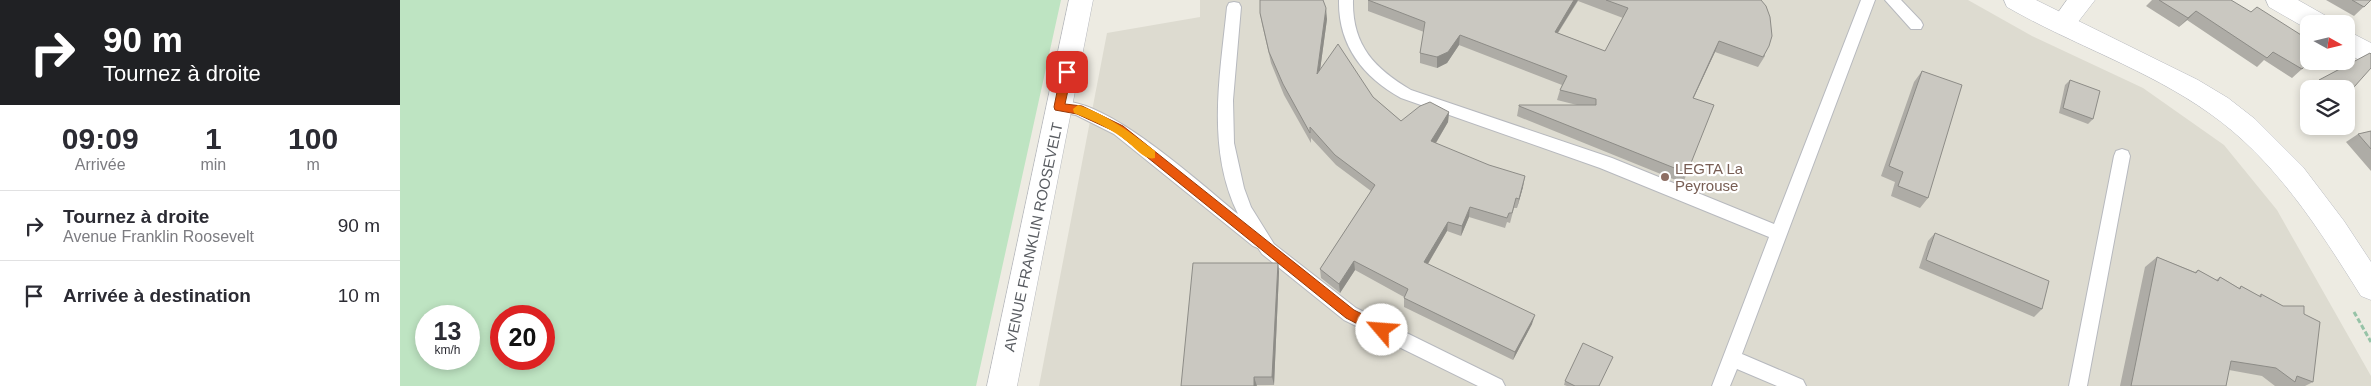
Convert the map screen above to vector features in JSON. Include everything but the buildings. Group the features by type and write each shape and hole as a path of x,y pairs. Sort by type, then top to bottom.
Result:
{"street":[{"name":"AVENUE FRANKLIN ROOSEVELT","path":"1002,386 1082,0"},
{"path":"2016,0 2191,88 2245,126 2278,156 2298,178 2371,287"},
{"path":"2062,24 2083,0"},
{"path":"2278,0 2304,15"},
{"path":"2355,46 2371,56"}],"lane":[{"path":"1346,0 1346,29 1368,69 1389,86 1406,94 1606,163 1780,234"},
{"path":"1721,386 1868,0"},
{"path":"1892,0 1916,25"},
{"path":"1234,7 1225,100 1226,143 1236,188 1244,210 1268,249"},
{"path":"1059,107 1078,110 1120,129 1350,314 1496,386"},
{"path":"2078,386 2122,156"},
{"path":"1732,358 1797,386"}],"path":[{"path":"2352,310 2371,342"}],"shaded area":[{"name":"LEGTA La Peyrouse","path":"1200,0 1968,0 2032,36 2143,88 2224,145 2277,210 2371,376 2371,386 1039,386 1107,33 1200,17"}],"green space":[{"path":"400,0 1061,0 976,386 400,386"}],"slow traffic":[{"path":"1078,109 1120,129 1151,155"}],"place":[{"name":"LEGTA La Peyrouse","path":"1665,177"}],"route":[{"path":"1067,72 1059,107 1078,110 1104,120 1120,129 1350,314 1382,330"}]}
